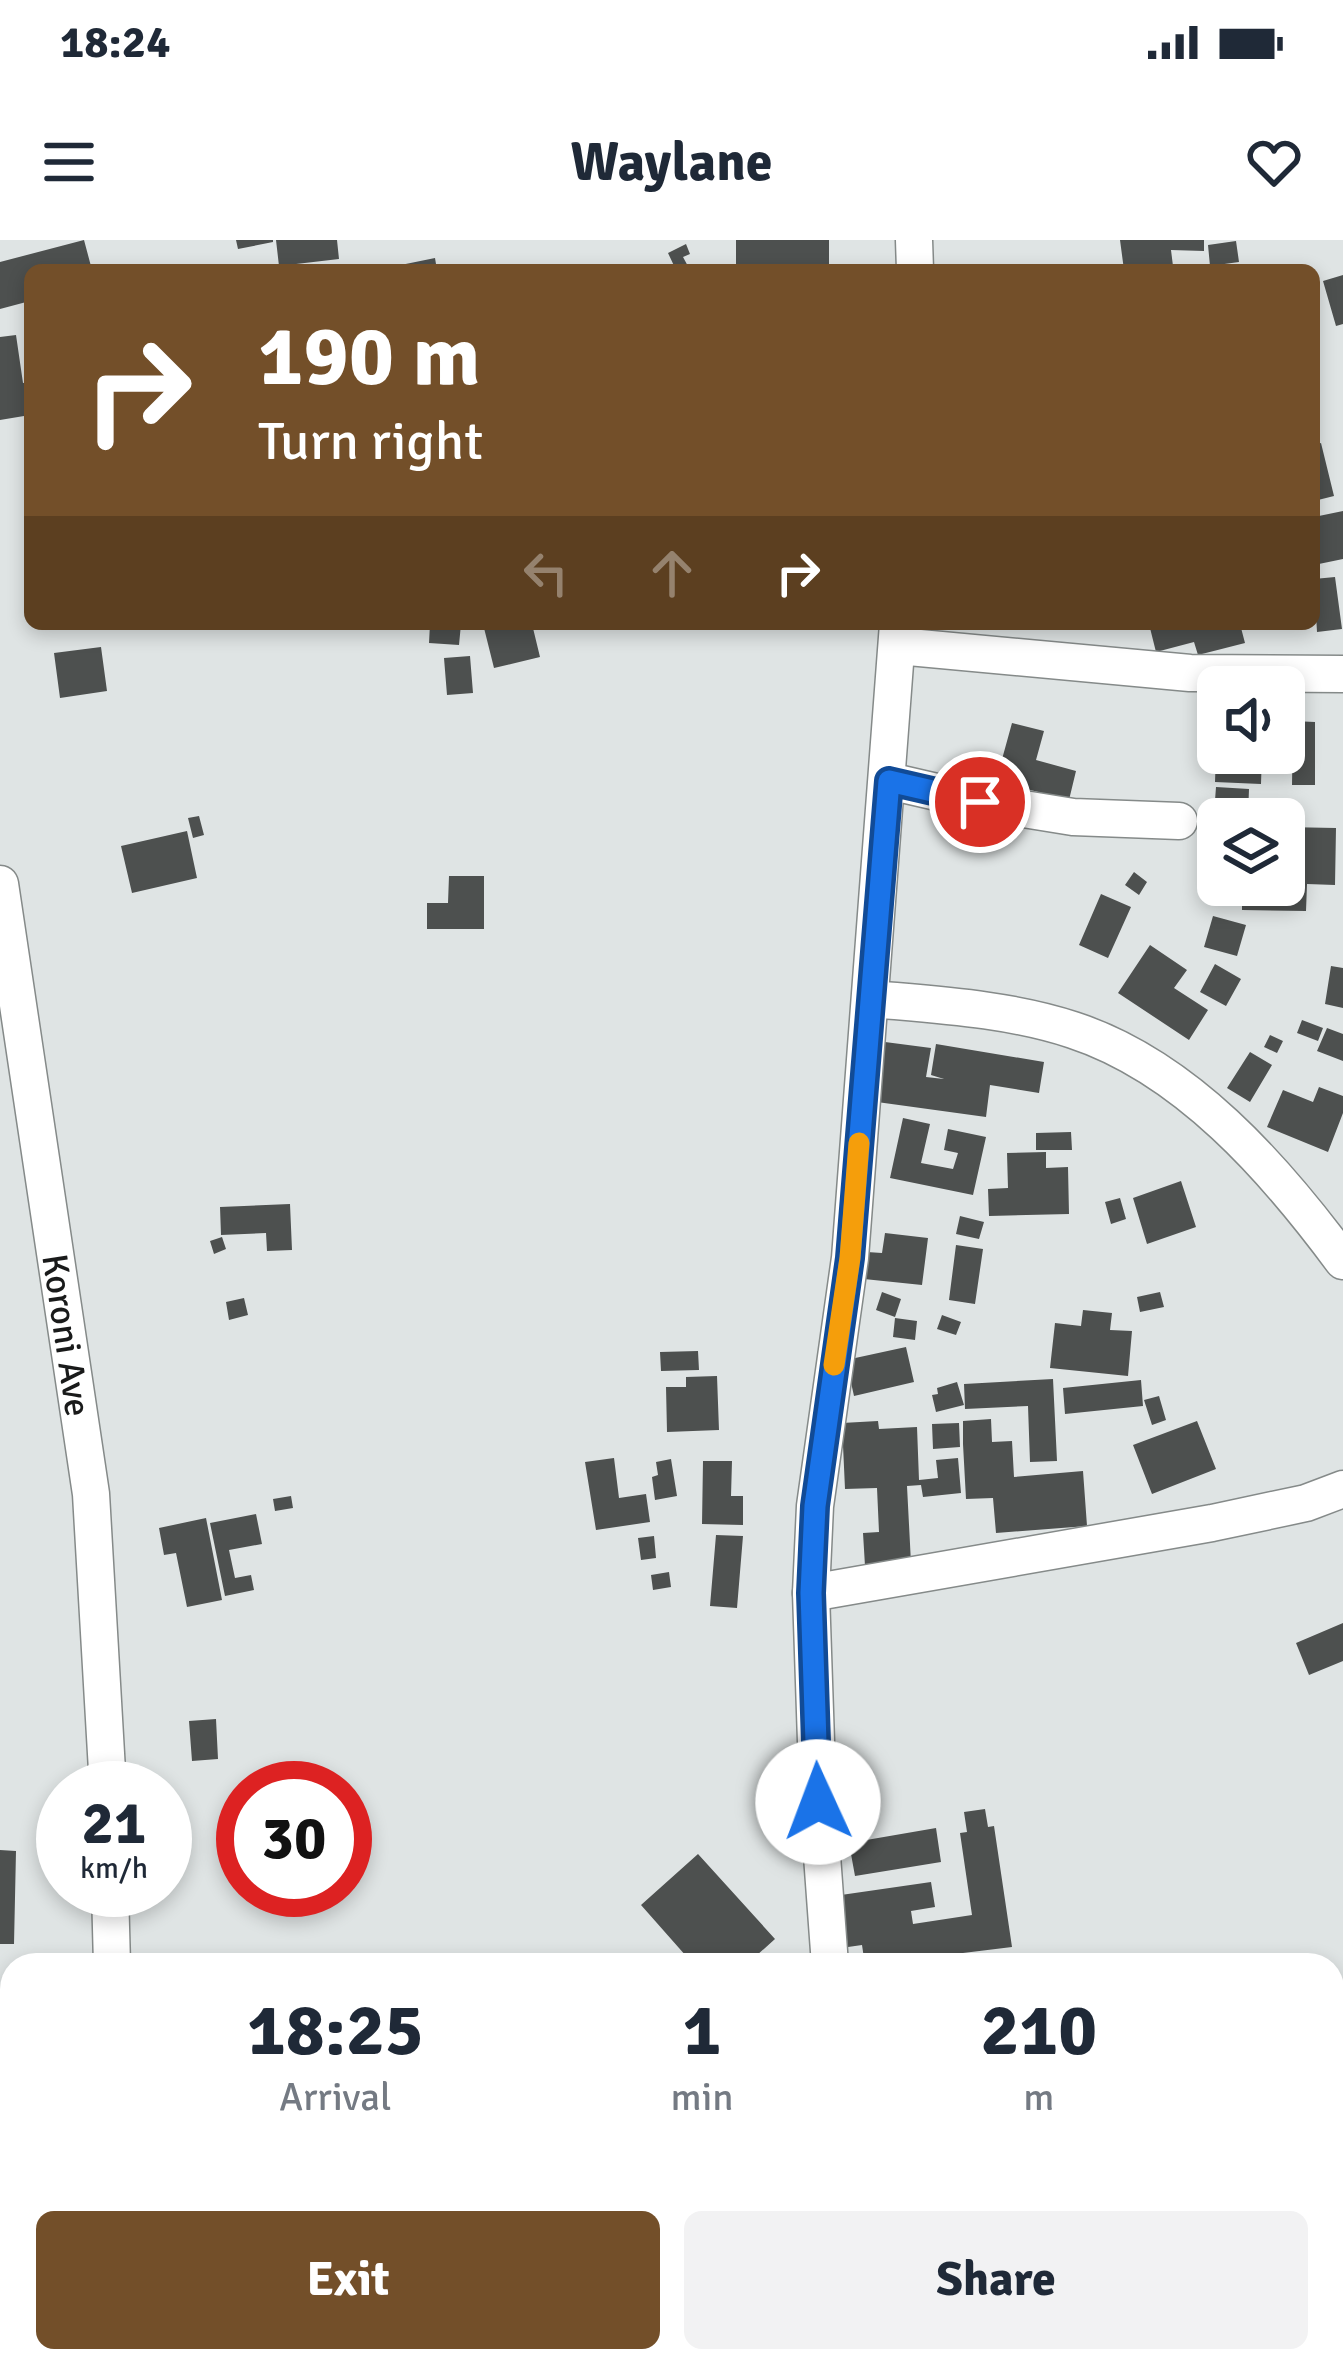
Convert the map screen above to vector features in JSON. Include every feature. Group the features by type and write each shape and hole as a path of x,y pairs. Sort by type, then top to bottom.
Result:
{"street":[{"path":"829,1953 811,1593 815,1506 850,1258 898,635 1190,674 1343,674"},
{"path":"889,781 1072,817 1179,820"},
{"name":"Koroni Ave","path":"0,884 91,1494 106,1761"},
{"path":"872,999 1016,1016 1072,1029 1117,1047 1240,1137 1273,1171 1343,1262"},
{"path":"811,1593 1211,1523 1306,1503 1343,1489"},
{"path":"111,1917 112,1953"}],"building":[{"path":"84,240 90,264 24,264 24,303 0,309 0,262"},
{"path":"236,240 273,240 273,242 238,249"},
{"path":"276,240 337,240 339,259 279,264"},
{"path":"736,240 829,240 829,264 736,264"},
{"path":"1120,240 1204,240 1204,251 1171,250 1173,264 1123,264"},
{"path":"1236,241 1239,262 1210,264 1208,245"},
{"path":"686,244 690,254 683,257 687,264 673,264 668,253"},
{"path":"435,258 436,264 406,264"},
{"path":"1343,275 1343,324 1336,326 1323,281"},
{"path":"16,335 24,416 0,420 0,337"},
{"path":"1320,443 1334,496 1320,500"},
{"path":"1343,511 1343,559 1320,564 1320,516"},
{"path":"1335,577 1342,629 1317,632 1320,578"},
{"path":"430,630 460,630 459,645 429,643"},
{"path":"484,630 533,630 540,657 494,668"},
{"path":"1150,630 1242,630 1245,643 1198,655 1194,642 1156,652"},
{"path":"101,647 107,691 60,698 54,653"},
{"path":"470,656 473,693 447,695 444,658"},
{"path":"1305,722 1315,722 1315,785 1292,785 1292,774 1305,774"},
{"path":"1012,723 1044,731 1036,760 1076,771 1069,800 996,781"},
{"path":"1215,774 1261,774 1261,784 1215,782"},
{"path":"1216,787 1249,789 1249,798 1215,798"},
{"path":"199,816 204,835 193,838 188,818"},
{"path":"1305,827 1336,828 1335,885 1307,884 1306,911 1242,910 1242,906 1305,906"},
{"path":"187,831 197,878 132,893 121,846"},
{"path":"1134,872 1147,882 1139,895 1125,885"},
{"path":"449,876 484,876 484,929 427,929 427,903 448,903"},
{"path":"1101,894 1131,907 1108,958 1079,945"},
{"path":"1213,916 1246,925 1237,956 1204,947"},
{"path":"1150,945 1187,970 1174,988 1208,1010 1189,1040 1118,993"},
{"path":"1215,964 1241,979 1226,1006 1200,992"},
{"path":"1331,966 1343,968 1343,1008 1325,1004"},
{"path":"1302,1020 1323,1028 1318,1041 1297,1033"},
{"path":"1327,1028 1343,1034 1343,1061 1317,1051"},
{"path":"1270,1035 1283,1041 1277,1053 1264,1047"},
{"path":"885,1042 931,1048 926,1077 944,1079 931,1075 936,1044 1044,1062 1039,1093 990,1085 986,1117 877,1102"},
{"path":"1250,1052 1272,1065 1250,1102 1227,1088"},
{"path":"1319,1087 1343,1096 1343,1113 1328,1152 1267,1127 1283,1090 1313,1102"},
{"path":"903,1118 930,1124 921,1163 953,1169 958,1153 944,1150 948,1129 986,1137 973,1195 890,1178"},
{"path":"1071,1132 1072,1150 1036,1150 1036,1133"},
{"path":"1046,1152 1046,1168 1068,1167 1069,1214 989,1216 988,1189 1008,1188 1007,1153"},
{"path":"1181,1181 1196,1227 1147,1244 1133,1198"},
{"path":"1120,1198 1126,1219 1111,1224 1105,1202"},
{"path":"290,1204 292,1250 267,1251 266,1233 221,1235 220,1207"},
{"path":"960,1216 984,1222 979,1239 956,1234"},
{"path":"885,1233 928,1238 922,1285 864,1279 867,1252 882,1253"},
{"path":"222,1237 226,1249 214,1254 210,1241"},
{"path":"956,1245 983,1249 975,1304 949,1300"},
{"path":"882,1292 901,1299 895,1317 876,1310"},
{"path":"1160,1292 1164,1307 1140,1312 1137,1297"},
{"path":"244,1298 248,1315 229,1320 226,1302"},
{"path":"1083,1310 1112,1313 1110,1330 1132,1331 1128,1376 1050,1368 1055,1323 1081,1326"},
{"path":"942,1315 961,1322 956,1335 937,1329"},
{"path":"895,1318 917,1321 915,1340 893,1337"},
{"path":"906,1347 914,1382 854,1396 846,1360"},
{"path":"698,1351 699,1370 661,1371 660,1352"},
{"path":"717,1376 719,1430 667,1432 666,1387 686,1387 686,1377"},
{"path":"1053,1379 1057,1461 1030,1462 1028,1406 965,1409 964,1384"},
{"path":"1141,1380 1143,1406 1065,1414 1063,1388"},
{"path":"957,1382 964,1405 936,1412 932,1395 938,1394 937,1388"},
{"path":"1159,1396 1166,1420 1152,1425 1144,1400"},
{"path":"991,1419 992,1442 1012,1441 1014,1477 1083,1471 1087,1526 996,1533 993,1498 966,1499 963,1444 963,1421"},
{"path":"878,1421 879,1429 917,1427 919,1480 938,1478 936,1460 958,1458 961,1493 923,1497 921,1485 907,1486 911,1563 865,1566 863,1533 879,1532 877,1488 845,1489 842,1423"},
{"path":"1197,1421 1216,1469 1152,1494 1133,1445"},
{"path":"959,1423 960,1447 933,1449 932,1424"},
{"path":"614,1458 619,1498 646,1494 650,1522 596,1530 585,1462"},
{"path":"671,1459 677,1496 655,1500 652,1477 658,1475 656,1462"},
{"path":"703,1461 732,1461 731,1496 743,1496 743,1525 702,1524"},
{"path":"291,1496 293,1508 275,1511 273,1499"},
{"path":"256,1514 262,1544 229,1550 235,1578 251,1575 254,1590 225,1596 210,1523"},
{"path":"206,1518 222,1600 187,1607 176,1553 164,1555 159,1528"},
{"path":"716,1535 743,1536 737,1608 710,1606"},
{"path":"654,1536 656,1558 641,1560 638,1538"},
{"path":"669,1572 671,1587 653,1590 651,1575"},
{"path":"1343,1623 1343,1661 1309,1675 1296,1643"},
{"path":"216,1719 218,1759 192,1761 189,1721"},
{"path":"985,1809 988,1827 994,1826 1012,1947 963,1953 863,1953 862,1945 848,1947 841,1895 931,1882 935,1907 911,1911 913,1924 972,1915 960,1833 967,1832 964,1812"},
{"path":"936,1828 941,1862 855,1876 849,1843"},
{"path":"0,1850 16,1851 14,1944 0,1944"},
{"path":"698,1854 775,1939 759,1953 683,1953 641,1905"}],"slow traffic":[{"path":"834,1365 850,1258 859,1143"}],"route":[{"path":"818,1802 811,1593 815,1506 850,1258 889,781 980,802"}]}
